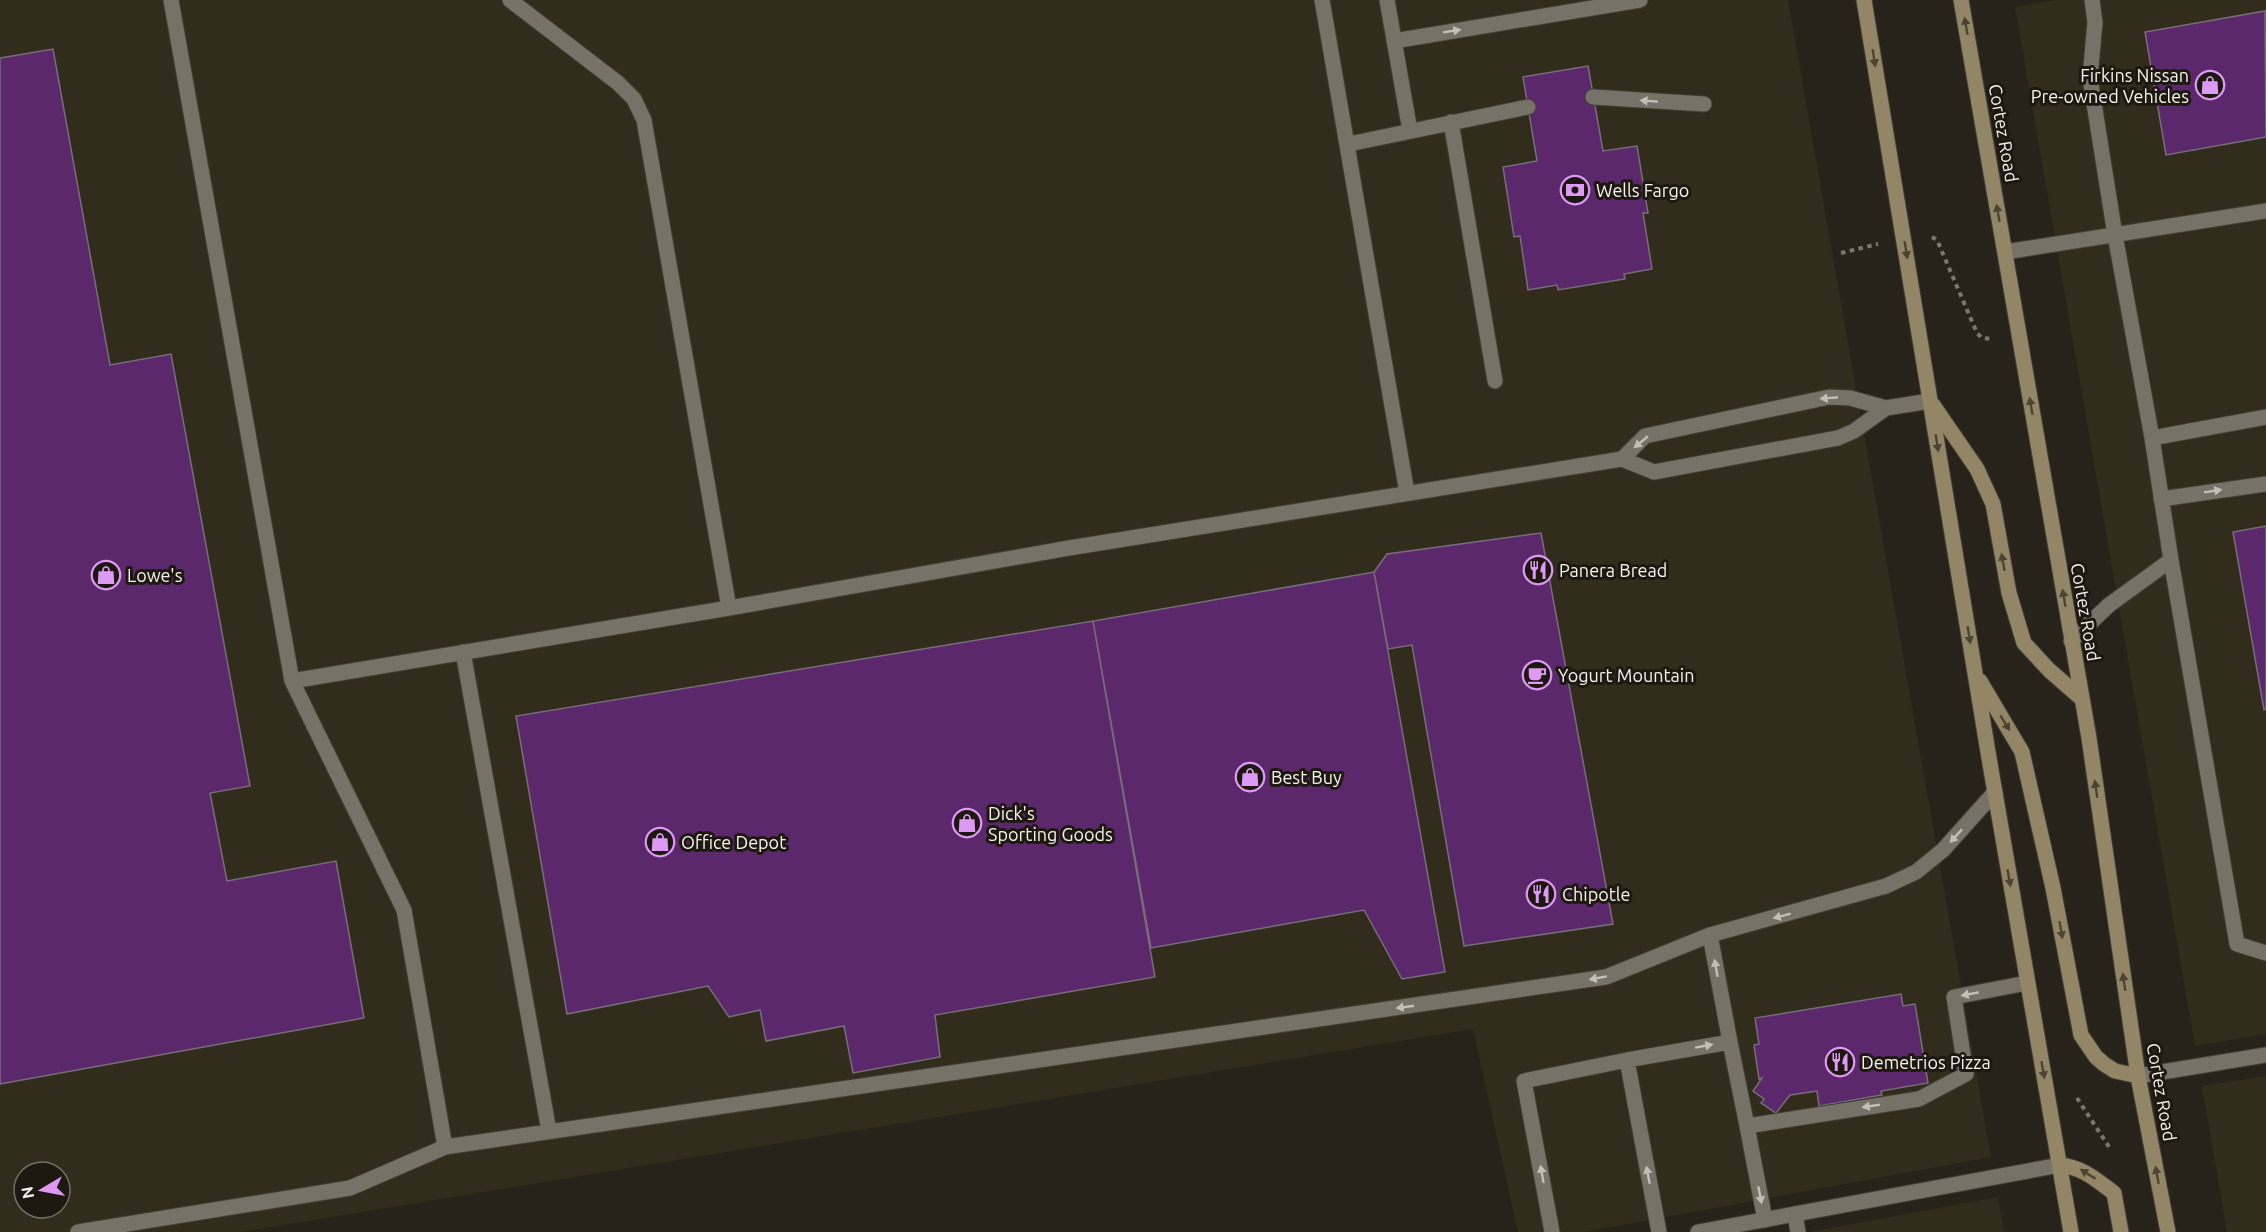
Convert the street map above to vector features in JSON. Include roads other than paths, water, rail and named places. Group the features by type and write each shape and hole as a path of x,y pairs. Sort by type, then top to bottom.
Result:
{"main road":[{"path":"1864,0 2027,983 2071,1232"},
{"name":"Cortez Road","path":"1961,0 2082,698 2138,1076 2168,1232"},
{"path":"1930,401 1977,469 1993,504 2009,594 2024,643 2049,670 2082,698"},
{"path":"1975,673 2022,752 2053,888 2081,1035 2096,1057 2104,1064 2115,1071 2138,1076"},
{"path":"2060,1165 2076,1167 2089,1174 2114,1194 2121,1232"}],"street":[{"path":"171,0 292,681 404,910 446,1147"},
{"path":"510,0 618,82 634,99 644,120 729,608"},
{"path":"1322,0 1349,144 1407,493"},
{"path":"1387,0 1410,131"},
{"path":"1394,41 1640,0"},
{"path":"2092,0 2095,22 2090,78 2237,945 2266,953"},
{"path":"1593,97 1704,104"},
{"path":"1349,144 1528,108"},
{"path":"1451,122 1495,381"},
{"path":"2005,252 2266,211"},
{"path":"1622,459 1646,436 1829,397 1850,398 1886,408 1930,401"},
{"path":"292,681 1069,548 1622,459 1654,472 1717,462 1838,438 1854,431 1886,408"},
{"path":"2152,438 2266,417"},
{"path":"2161,499 2266,484"},
{"path":"2072,641 2109,605 2171,560"},
{"path":"463,652 549,1131"},
{"path":"82,1232 350,1188 446,1147 1606,977 1710,935 1886,886 1916,872 1943,850 1995,792"},
{"path":"1710,935 1765,1220"},
{"path":"1748,1126 1919,1099 1966,1074 1954,997 2027,983"},
{"path":"1552,1232 1524,1081 1730,1042"},
{"path":"2138,1076 2266,1055"},
{"path":"1626,1060 1659,1232"},
{"path":"1698,1232 2060,1165"},
{"path":"1795,1214 1798,1232"}],"place":[{"name":"Firkins Nissan Pre-owned Vehicles","path":"2210,85"},
{"name":"Wells Fargo","path":"1575,190"},
{"name":"Panera Bread","path":"1538,570"},
{"name":"Lowe's","path":"106,575"},
{"name":"Yogurt Mountain","path":"1537,675"},
{"name":"Best Buy","path":"1250,777"},
{"name":"Dick's Sporting Goods","path":"967,823"},
{"name":"Office Depot","path":"660,842"},
{"name":"Chipotle","path":"1541,894"},
{"name":"Demetrios Pizza","path":"1840,1062"}]}
